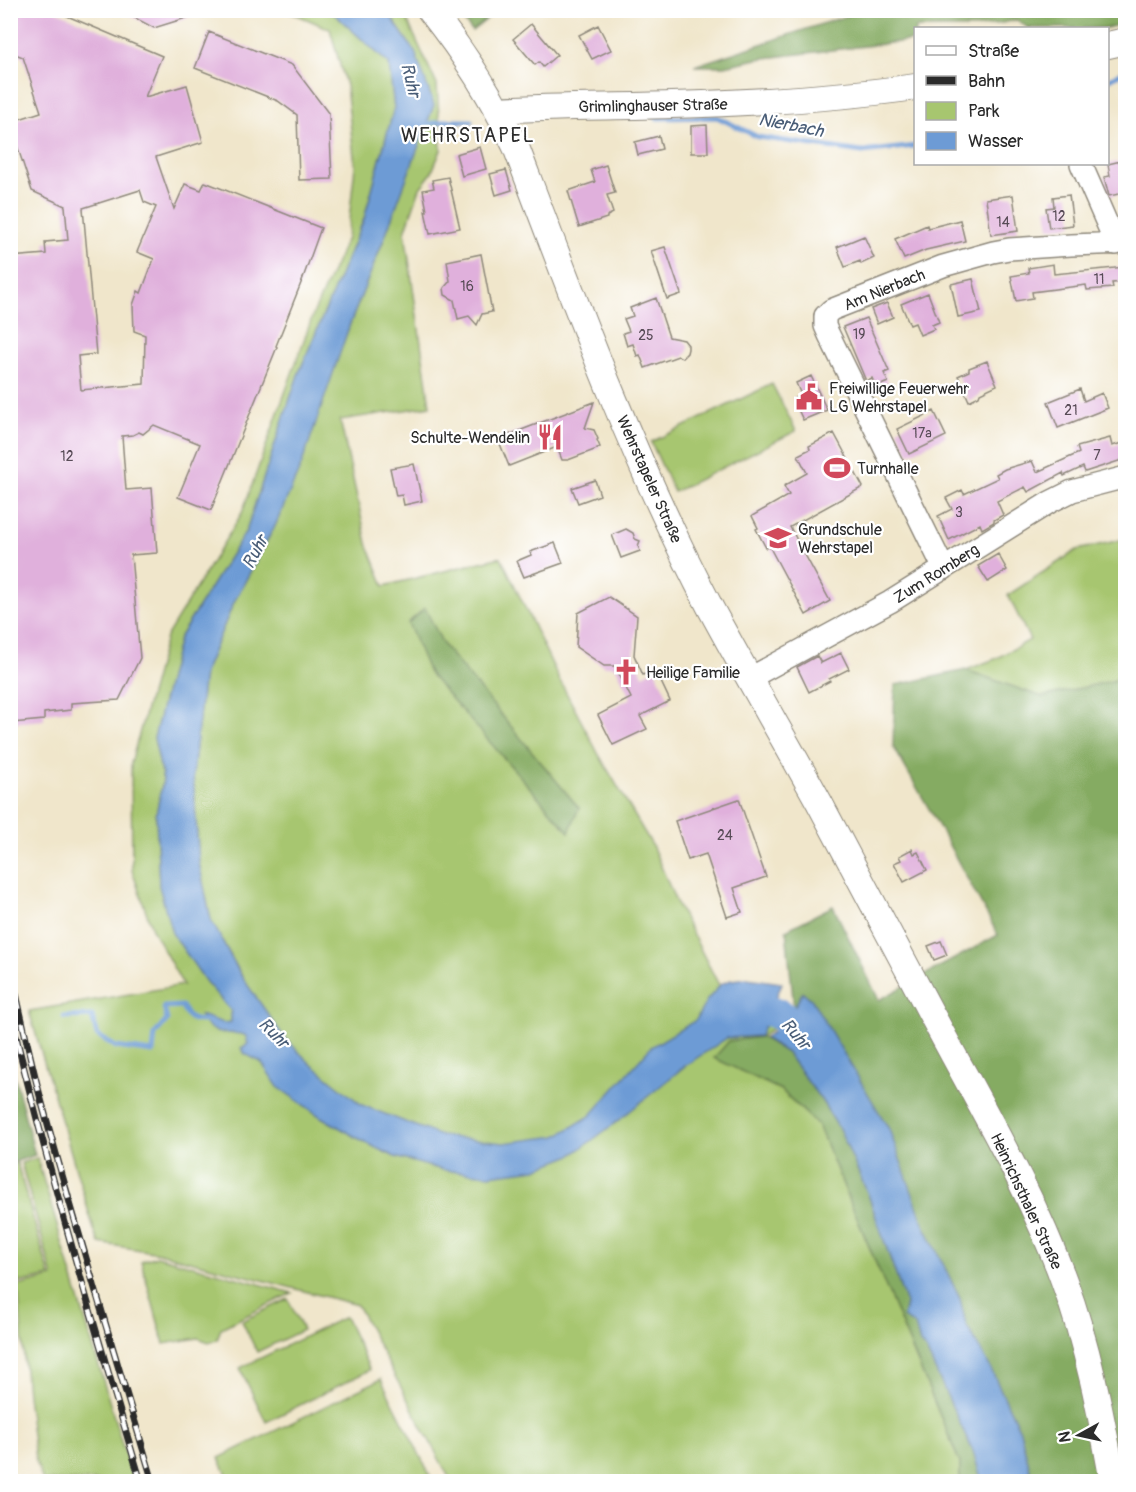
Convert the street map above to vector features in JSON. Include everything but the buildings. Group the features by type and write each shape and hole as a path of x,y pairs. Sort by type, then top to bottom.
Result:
{"main road":[{"name":"Wehrstapeler Straße","path":"430,10 454,41 498,110 516,147 643,467 688,564 891,939"},
{"path":"1109,45 1125,41"},
{"name":"Grimlinghauser Straße","path":"498,110 716,104 914,87"},
{"name":"Heinrichsthaler Straße","path":"891,939 1032,1204 1051,1248 1065,1283 1097,1395 1113,1482"}],"street":[{"name":"Am Nierbach","path":"944,569 829,335 825,326 825,316 831,310 855,300 943,266 977,256 1009,249 1121,244 1082,165"},
{"name":"Zum Romberg","path":"750,678 890,602 1050,502 1072,491 1125,477"}],"green space":[{"path":"1125,10 1126,23 1109,27 1027,27 1017,20 981,27 914,27 914,40 757,59 725,66 694,66 861,11"},
{"path":"288,11 331,11 389,64 394,108 364,219 298,375 246,531 179,638 154,738 163,780 156,814 159,885 242,976 211,920 199,863 193,774 204,673 234,602 276,524 384,239 415,52 387,11 403,11 437,85 441,150 431,174 420,188 405,232 430,406 340,420 367,543 384,586 501,557 559,679 599,755 652,845 677,904 735,1016 780,1023 761,1037 729,1041 715,1058 781,1090 818,1125 960,1463 960,1481 451,1481 357,1305 159,1253 99,1243 29,1011 183,985 152,929 132,870 131,763 166,637 242,513 314,312 347,238 355,166 346,86 330,29"},
{"path":"456,11 489,11 492,15 472,31"},
{"path":"772,384 796,431 674,492 651,442"},
{"path":"1125,539 1125,678 1042,697 966,670 995,659 1030,640 1008,595 1077,550"},
{"path":"425,608 444,646 579,808 569,832 429,673 408,623"},
{"path":"966,670 1042,697 1125,678 1125,1481 1033,1481 1020,1431 989,1365 966,1325 960,1299 803,992 794,1008 786,930 833,906 879,1000 998,935 893,746 895,685"},
{"path":"761,1037 787,1053 840,1130 868,1194 906,1304 903,1318 915,1324 920,1343 926,1350 973,1451 982,1481 960,1481 960,1463 818,1125 781,1090 714,1058 729,1041"},
{"path":"10,1058 35,1155 11,1163 10,1163"},
{"path":"37,1158 133,1481 43,1481 35,1459 18,1286 53,1277 21,1163"},
{"path":"17,1163 50,1276 18,1283 11,1239 11,1165"},
{"path":"157,1256 292,1293 221,1328 217,1340 209,1342 198,1338 164,1344 141,1261"},
{"path":"288,1299 303,1330 257,1352 242,1321"},
{"path":"345,1317 370,1370 266,1422 240,1368"},
{"path":"381,1379 433,1481 230,1481 219,1458"}],"water":[{"path":"331,11 387,11 415,52 434,105 350,324 301,466 276,524 234,602 204,673 193,774 199,863 211,920 242,977 284,1037 311,1064 362,1105 441,1136 503,1143 557,1136 590,1116 651,1047 696,1020 707,1000 721,984 747,978 782,983 760,1036 727,1038 685,1066 572,1155 536,1169 489,1175 443,1170 395,1157 321,1117 278,1087 261,1062 245,1054 241,1048 248,1044 246,1036 214,1030 202,1019 200,1015 224,1023 231,1022 231,1011 206,982 172,933 159,886 156,814 163,780 154,738 179,638 246,531 298,375 364,219 394,108 389,64"},
{"path":"803,992 812,1000 889,1129 924,1225 960,1299 966,1325 989,1365 1020,1431 1033,1481 982,1481 973,1451 926,1350 920,1343 915,1325 903,1318 906,1304 868,1194 840,1130 787,1053 764,1038 783,1025"}],"waterway":[{"name":"Nierbach","path":"1109,79 1126,70"},
{"name":"Nierbach","path":"656,118 717,117 758,137 862,152 914,146"},
{"name":"Nierbach","path":"422,125 445,121 471,121"},
{"path":"64,1017 92,1016 97,1035 116,1047 153,1052 155,1034 167,1020 164,1007 182,1006 186,1015 192,1019 208,1021"},
{"name":"Ruhr","path":"730,1019 745,1012 769,1010 788,1021 814,1052"}],"railway":[{"path":"10,968 52,1141 153,1482"},
{"path":"10,1012 72,1248 141,1482"}],"place":[{"name":"Freiwillige Feuerwehr LG Wehrstapel","path":"809,397"},
{"name":"Schulte-Wendelin","path":"550,437"},
{"name":"Turnhalle","path":"837,468"},
{"name":"Grundschule Wehrstapel","path":"778,538"},
{"name":"Heilige Familie","path":"626,672"}],"district":[{"name":"WEHRSTAPEL","path":"468,135"}]}
